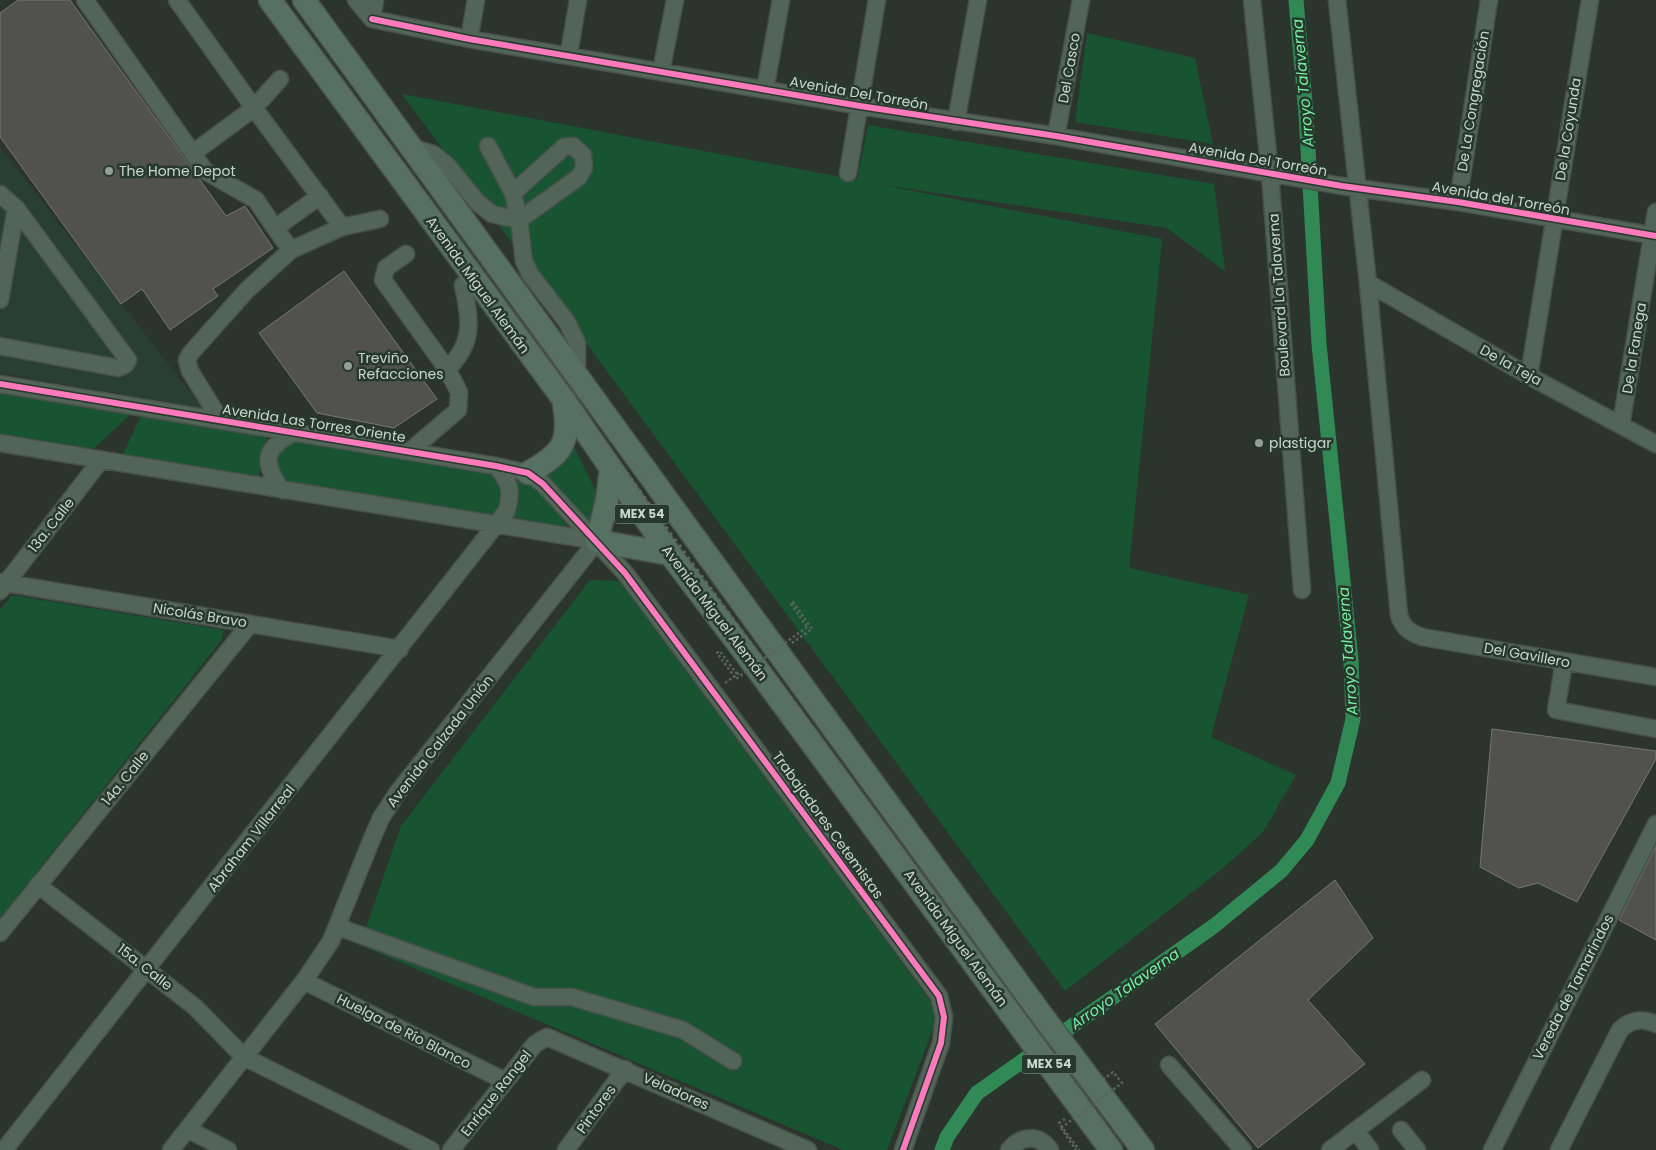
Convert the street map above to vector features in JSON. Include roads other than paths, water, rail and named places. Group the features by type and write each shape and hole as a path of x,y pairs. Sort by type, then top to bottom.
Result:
{"highway":[{"name":"Avenida Miguel Alemán","path":"270,0 462,280 564,400 670,554 1111,1150"},
{"name":"Avenida Miguel Alemán","path":"304,0 1038,1010 1100,1084 1143,1150"},
{"path":"324,0 351,63"},
{"path":"528,473 550,461 563,446 567,420 564,400"},
{"path":"611,468 608,500 597,541 670,554"}],"street":[{"path":"85,0 210,175 256,200 291,250"},
{"path":"177,0 342,227"},
{"path":"356,0 372,19"},
{"path":"372,19 375,0"},
{"path":"469,39 476,0"},
{"path":"569,54 578,0"},
{"path":"661,72 674,0"},
{"path":"765,90 781,0"},
{"path":"848,173 877,0"},
{"path":"956,122 978,0"},
{"name":"Del Casco","path":"1056,136 1081,0"},
{"name":"Boulevard La Talaverna","path":"1252,0 1270,174 1302,590"},
{"path":"1336,0 1350,186 1368,283"},
{"name":"De La Congregación","path":"1458,202 1489,0"},
{"name":"De la Coyunda","path":"1529,376 1590,0"},
{"name":"Avenida Del Torreón","path":"372,19 469,39 569,54 765,90 956,122 1056,136 1270,174 1350,186"},
{"path":"193,153 254,108 280,79"},
{"path":"411,146 433,154 448,166 477,202 492,214 519,220 542,206 579,177 584,168 583,155 573,146 564,147 513,193"},
{"path":"488,146 513,193 519,220 524,261 530,274 566,322 577,343 578,376"},
{"name":"Avenida del Torreón","path":"1350,186 1458,202 1654,236"},
{"path":"0,194 16,208 128,360 124,366 118,368 0,346"},
{"path":"275,228 320,196"},
{"path":"0,300 16,208"},
{"name":"De la Fanega","path":"1621,424 1654,236 1656,212"},
{"path":"221,421 190,371 188,360 190,354 247,290 291,250 342,227 380,219"},
{"path":"406,254 386,268 383,280 447,369 459,392 460,399 458,410 410,451"},
{"path":"447,369 457,360 466,341 469,312 462,280"},
{"name":"De la Teja","path":"1368,283 1529,376 1656,444"},
{"name":"Del Gavillero","path":"1368,283 1399,615 1402,625 1413,634 1422,637 1656,677"},
{"name":"Avenida Las Torres Oriente","path":"0,384 410,451 528,473 558,499 597,541"},
{"path":"282,490 270,474 268,463 271,450 278,441 293,433"},
{"path":"0,443 597,541"},
{"name":"13a. Calle","path":"2,585 101,460"},
{"name":"Abraham Villarreal","path":"4,1150 506,512 511,488 507,479 496,466"},
{"name":"Avenida Calzada Unión","path":"171,1150 304,980 331,942 381,818 398,792 597,541"},
{"name":"Trabajadores Cetemistas","path":"597,541 631,581 939,996 944,1017 940,1043 903,1150"},
{"name":"Nicolás Bravo","path":"2,585 400,649"},
{"name":"14a. Calle","path":"0,933 250,624"},
{"path":"1564,662 1556,710 1656,728"},
{"name":"Vereda de Tamarindos","path":"1492,1150 1656,824"},
{"name":"15a. Calle","path":"38,885 195,1007 244,1057 431,1150"},
{"path":"338,927 534,997 572,997 683,1030 733,1061"},
{"name":"Huelga de Río Blanco","path":"304,980 505,1081"},
{"path":"1559,1150 1615,1038 1626,1024 1639,1020 1656,1024"},
{"name":"Veladores","path":"543,1038 552,1037 808,1150"},
{"name":"Enrique Rangel","path":"451,1150 535,1044 543,1038"},
{"path":"1169,1065 1242,1150"},
{"name":"Pintores","path":"573,1148 625,1069"},
{"path":"1330,1150 1422,1080"},
{"path":"187,1129 228,1150"},
{"path":"1401,1130 1418,1150"},
{"path":"1356,1131 1370,1150"},
{"path":"1009,1150 1013,1145 1026,1138 1039,1140 1050,1150"}],"waterway":[{"name":"Arroyo Talaverna","path":"942,1150 947,1137 977,1093 1214,926 1281,871 1307,840 1338,783 1353,719 1351,660 1319,344 1306,114 1296,0"}],"railway":[{"path":"281,0 1120,1150"},
{"path":"296,0 1133,1150"}],"place":[{"name":"The Home Depot","path":"109,171"},
{"name":"Treviño Refacciones","path":"348,366"},
{"name":"plastigar","path":"1259,443"}]}
